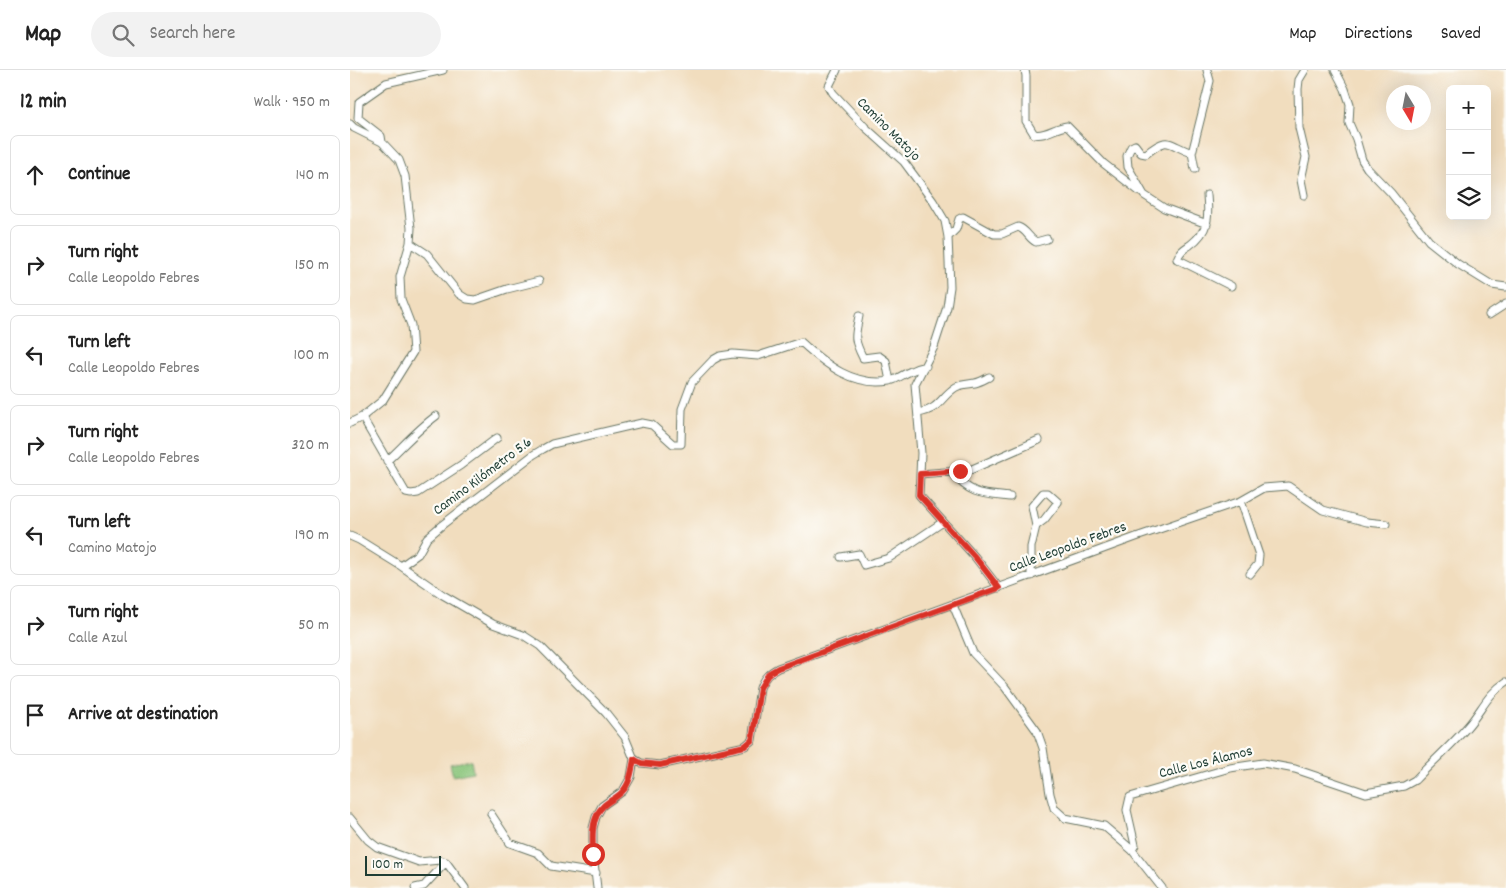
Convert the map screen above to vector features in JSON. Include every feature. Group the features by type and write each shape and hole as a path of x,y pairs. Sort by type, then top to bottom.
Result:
{"street":[{"path":"382,142 381,136 358,118 359,102 386,83 442,70"},
{"name":"Camino Matojo","path":"837,70 829,86 833,93 865,127 904,162 946,221 950,287 947,307 934,347 926,366 915,384 921,453 919,495 975,557 999,588"},
{"path":"1025,70 1026,121 1034,134 1040,135 1067,126 1103,163 1144,195 1164,208 1207,224"},
{"path":"1194,169 1192,153 1210,81 1207,70"},
{"path":"1304,195 1300,180 1306,157 1299,128 1298,89 1299,80 1305,70"},
{"path":"1334,70 1345,89 1350,104 1349,123 1362,160 1367,168 1391,193 1428,241 1458,264 1492,284 1506,287"},
{"path":"350,124 354,128 382,142 399,160 405,176 411,228 410,243 400,277 401,299 411,325 413,352 383,400 362,417 350,423"},
{"path":"1144,195 1128,167 1127,156 1131,147 1135,145 1140,153 1146,154 1160,143 1168,141 1192,153"},
{"path":"1207,195 1207,224 1202,235 1180,252 1177,259 1230,286"},
{"path":"948,238 956,229 959,220 963,217 994,234 1002,234 1018,226 1023,228 1031,240 1036,242 1047,239"},
{"path":"410,243 427,254 459,294 467,299 476,300 539,280"},
{"path":"1489,314 1506,304"},
{"path":"859,316 854,339 857,346 863,358 879,356 886,361 890,381"},
{"name":"Camino Kilómetro 5.6","path":"401,566 418,554 427,538 442,525 533,455 552,444 642,423 652,425 673,444 681,444 682,409 692,382 713,360 720,356 733,354 758,356 801,342 821,361 842,373 866,382 890,381 910,371 926,366"},
{"path":"918,413 927,412 938,406 956,387 963,384 978,383 989,376"},
{"path":"387,461 404,446 418,429 436,416"},
{"path":"362,417 406,493 418,493 461,465 497,438"},
{"path":"920,474 970,470 1039,440"},
{"path":"951,472 974,491 1010,497"},
{"name":"Calle Leopoldo Febres","path":"634,759 641,763 660,765 745,746 752,740 760,688 769,673 778,668 1136,537 1241,501 1264,488 1288,486 1323,510 1367,522 1386,524"},
{"path":"1030,576 1036,526 1032,506 1043,493 1048,493 1058,502 1044,520 1036,526"},
{"path":"1241,501 1259,555 1258,564 1250,574"},
{"path":"841,557 859,554 864,565 889,558 943,522"},
{"path":"350,536 401,566 443,596 493,624 523,635 540,646 606,713 624,737 634,759 631,778 623,791 602,806 593,828 597,888"},
{"path":"953,605 972,653 1005,688 1037,731 1043,748 1054,808 1064,818 1104,826 1132,850 1162,888"},
{"name":"Calle Los Álamos","path":"1132,850 1135,845 1127,810 1130,796 1182,783 1230,768 1263,763 1295,769 1366,793 1404,786 1415,780 1468,726 1495,689 1506,682"},
{"path":"491,814 510,843 538,853 551,866 596,873"},
{"path":"350,818 377,848 419,862 440,860 446,862 464,888"},
{"path":"415,888 424,886 446,862"}],"green space":[{"path":"471,760 473,772 453,776 450,764"}],"route":[{"path":"593,854 593,828 596,817 602,806 623,791 631,778 634,759 641,763 660,765 745,746 752,740 760,688 769,673 778,668 999,588 975,557 919,495 920,474 960,471"}]}
